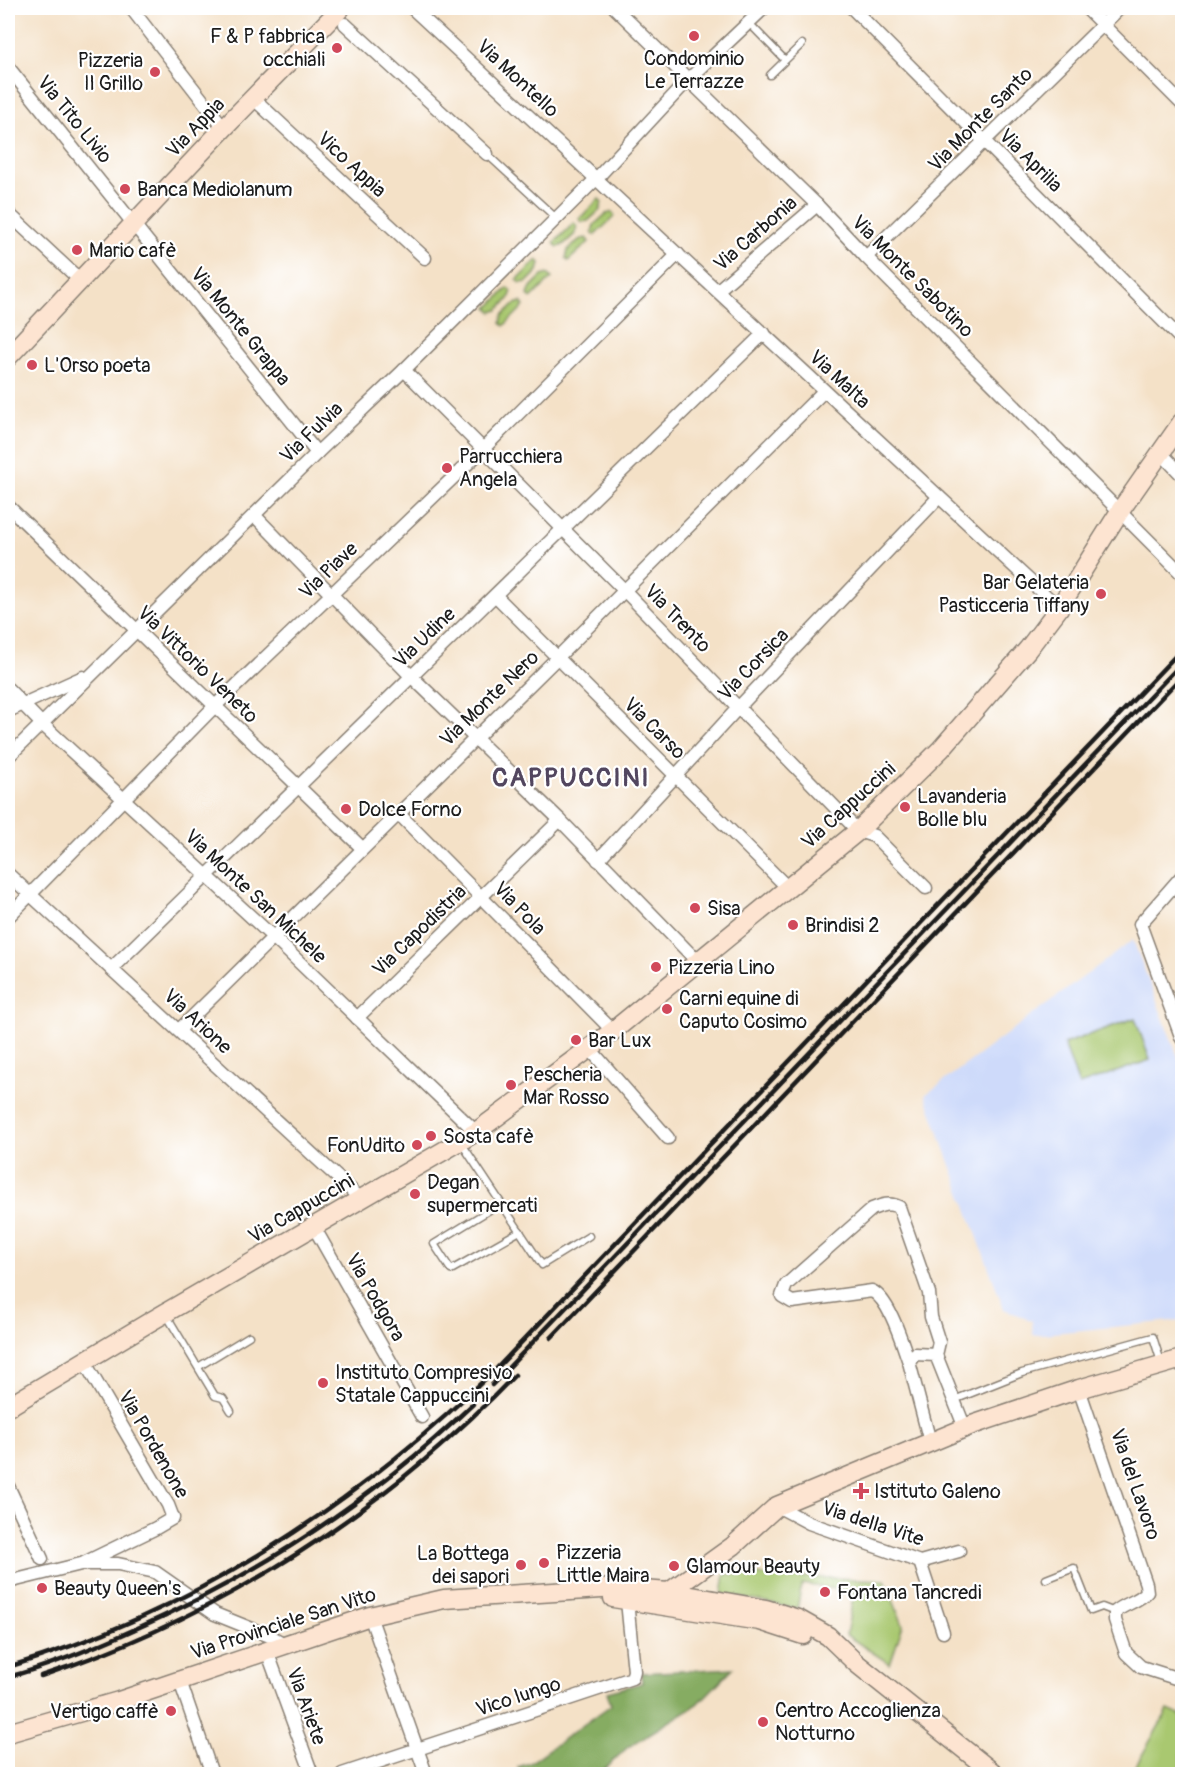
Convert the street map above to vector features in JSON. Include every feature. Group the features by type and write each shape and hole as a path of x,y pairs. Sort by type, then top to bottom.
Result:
{"street":[{"path":"131,8 224,128"},
{"name":"Via Montello","path":"412,8 597,177"},
{"name":"Via Monte Sabotino","path":"615,8 687,81 817,205 1182,574"},
{"name":"Via Fulvia","path":"8,757 91,673 404,370 597,177 687,81 764,8"},
{"name":"Via Aprilia","path":"852,8 1182,340"},
{"path":"1086,8 1182,104"},
{"name":"Via Monte Santo","path":"866,257 1120,8"},
{"name":"Via Appia","path":"8,357 253,98 343,16 489,156"},
{"name":"Via Tito Livio","path":"8,67 134,223"},
{"name":"Vico Appia","path":"253,98 425,258"},
{"name":"Via Malta","path":"597,177 1059,608"},
{"name":"Via Carbonia","path":"718,290 817,205"},
{"path":"8,213 80,280"},
{"name":"Via Monte Grappa","path":"134,223 317,453"},
{"name":"Via Piave","path":"8,917 214,707 483,449 678,254"},
{"name":"Via Udine","path":"112,968 764,333"},
{"name":"Via Trento","path":"404,370 858,831 874,836 926,888"},
{"name":"Via Monte Nero","path":"179,1030 824,391"},
{"name":"Via Cappuccini","path":"8,1407 468,1137 613,1031 858,831 941,749 1028,649 1059,608 1120,511 1182,422"},
{"path":"1161,454 1182,475"},
{"name":"Via Corsica","path":"598,860 738,708 939,497"},
{"name":"Via Vittorio Veneto","path":"9,510 362,848"},
{"path":"254,515 474,739 560,820 698,962"},
{"name":"Via Carso","path":"496,596 788,888"},
{"name":"Via Fulvia","path":"8,711 91,673"},
{"name":"Via Monte San Michele","path":"8,689 41,723 273,937 357,1018 468,1137"},
{"name":"Via Pola","path":"398,813 613,1031"},
{"name":"Via Capodistria","path":"357,1018 560,820"},
{"name":"Via Arione","path":"8,874 361,1199"},
{"path":"1182,876 1140,924 1182,1039"},
{"path":"590,1048 668,1138"},
{"path":"930,1442 909,1362 880,1295 872,1291 792,1302 782,1296 786,1285 872,1209 882,1205 893,1204 899,1207 929,1293 931,1317 939,1342 936,1355 965,1428"},
{"name":"Via Podgora","path":"314,1227 422,1417"},
{"path":"909,1362 915,1354 936,1355"},
{"path":"669,1592 733,1546 777,1506 965,1428 1079,1389 1182,1359"},
{"name":"Via Pordenone","path":"81,1564 173,1518 84,1361"},
{"name":"Via del Lavoro","path":"1079,1389 1146,1584 1147,1592 1140,1599 1123,1605 1115,1612"},
{"path":"8,1486 42,1559"},
{"name":"Via della Vite","path":"777,1506 809,1523 920,1562 959,1551"},
{"path":"112,1550 118,1564"},
{"path":"920,1562 943,1632"},
{"path":"8,1582 81,1564 118,1564 155,1572 215,1614 272,1636 286,1645"},
{"name":"Via Provinciale San Vito","path":"8,1733 119,1701 370,1616 444,1599 617,1588 669,1592 766,1609 798,1619 828,1636 995,1774"},
{"name":"Via Provinciale San Vito","path":"579,1591 627,1601 760,1621 791,1630 846,1653"},
{"name":"Vico lungo","path":"342,1774 632,1678 634,1671 627,1601"},
{"path":"1115,1612 1115,1620 1126,1653 1141,1667 1182,1680"},
{"path":"370,1616 426,1774"},
{"name":"Via Ariete","path":"267,1651 312,1774"},
{"path":"180,1681 212,1774"}],"lane":[{"path":"748,22 785,60"},
{"path":"770,75 802,44"},
{"path":"489,156 556,218"},
{"path":"468,1137 501,1203 542,1265 589,1236"},
{"path":"501,1203 434,1244 451,1270 520,1231"},
{"path":"165,1313 215,1396 223,1398 231,1411"},
{"path":"198,1367 249,1336"},
{"path":"954,1400 1022,1372 1153,1337 1162,1365"},
{"path":"1046,1580 1074,1568 1091,1611 1102,1607 1115,1612"}],"shaded area":[{"path":"1133,940 1182,1067 1182,1320 1033,1335 1032,1321 1004,1309 925,1095"}],"green space":[{"path":"599,199 602,202 600,210 588,221 582,222 579,219"},
{"path":"612,212 615,216 595,235 592,232 594,225 606,214"},
{"path":"574,223 577,226 575,234 558,247 554,243"},
{"path":"586,238 589,242 568,261 566,258 568,250 579,240"},
{"path":"537,260 540,263 538,271 527,282 521,283 517,280"},
{"path":"548,274 552,278 531,298 528,295 531,287 542,276"},
{"path":"508,288 512,291 509,299 498,310 492,312 488,308"},
{"path":"521,302 524,306 504,326 501,323 503,315 515,304"},
{"path":"1135,1018 1150,1060 1079,1085 1064,1044"},
{"path":"725,1574 885,1580 903,1625 890,1664 846,1635 854,1592 802,1584 797,1609 722,1594"},
{"path":"733,1668 698,1704 628,1747 599,1774 521,1774 518,1767 530,1763 611,1705 607,1692 642,1683 641,1673"},
{"path":"1168,1710 1182,1716 1182,1774 1131,1774"}],"railway":[{"path":"8,1667 77,1644 144,1616 209,1584 330,1508 443,1418 497,1368 1182,649"},
{"path":"492,1385 1182,663"},
{"path":"551,1338 1182,676"},
{"path":"41,1676 173,1623 297,1554 355,1514 411,1471 464,1425 515,1375"},
{"path":"8,1677 70,1657 131,1631 178,1609 269,1560 354,1503 395,1472 473,1404"}],"place":[{"name":"Condominio Le Terrazze","path":"694,36"},
{"name":"F & P fabbrica occhiali","path":"337,48"},
{"name":"Pizzeria Il Grillo","path":"155,72"},
{"name":"Banca Mediolanum","path":"125,189"},
{"name":"Mario cafè","path":"77,250"},
{"name":"L'Orso poeta","path":"32,365"},
{"name":"Parrucchiera Angela","path":"447,468"},
{"name":"Bar Gelateria Pasticceria Tiffany","path":"1101,594"},
{"name":"Lavanderia Bolle blu","path":"905,807"},
{"name":"Dolce Forno","path":"346,809"},
{"name":"Sisa","path":"695,908"},
{"name":"Brindisi 2","path":"793,925"},
{"name":"Pizzeria Lino","path":"656,967"},
{"name":"Carni equine di Caputo Cosimo","path":"667,1009"},
{"name":"Bar Lux","path":"576,1040"},
{"name":"Pescheria Mar Rosso","path":"511,1085"},
{"name":"Sosta cafè","path":"431,1136"},
{"name":"FonUdito","path":"417,1145"},
{"name":"Degan supermercati","path":"415,1194"},
{"name":"Instituto Compresivo Statale Cappuccini","path":"323,1383"},
{"name":"Istituto Galeno","path":"861,1491"},
{"name":"Pizzeria Little Maira","path":"544,1563"},
{"name":"La Bottega dei sapori","path":"521,1565"},
{"name":"Glamour Beauty","path":"674,1566"},
{"name":"Beauty Queen's","path":"42,1588"},
{"name":"Fontana Tancredi","path":"825,1592"},
{"name":"Vertigo caffè","path":"171,1711"},
{"name":"Centro Accoglienza Notturno","path":"763,1722"}],"district":[{"name":"CAPPUCCINI","path":"571,777"}]}
